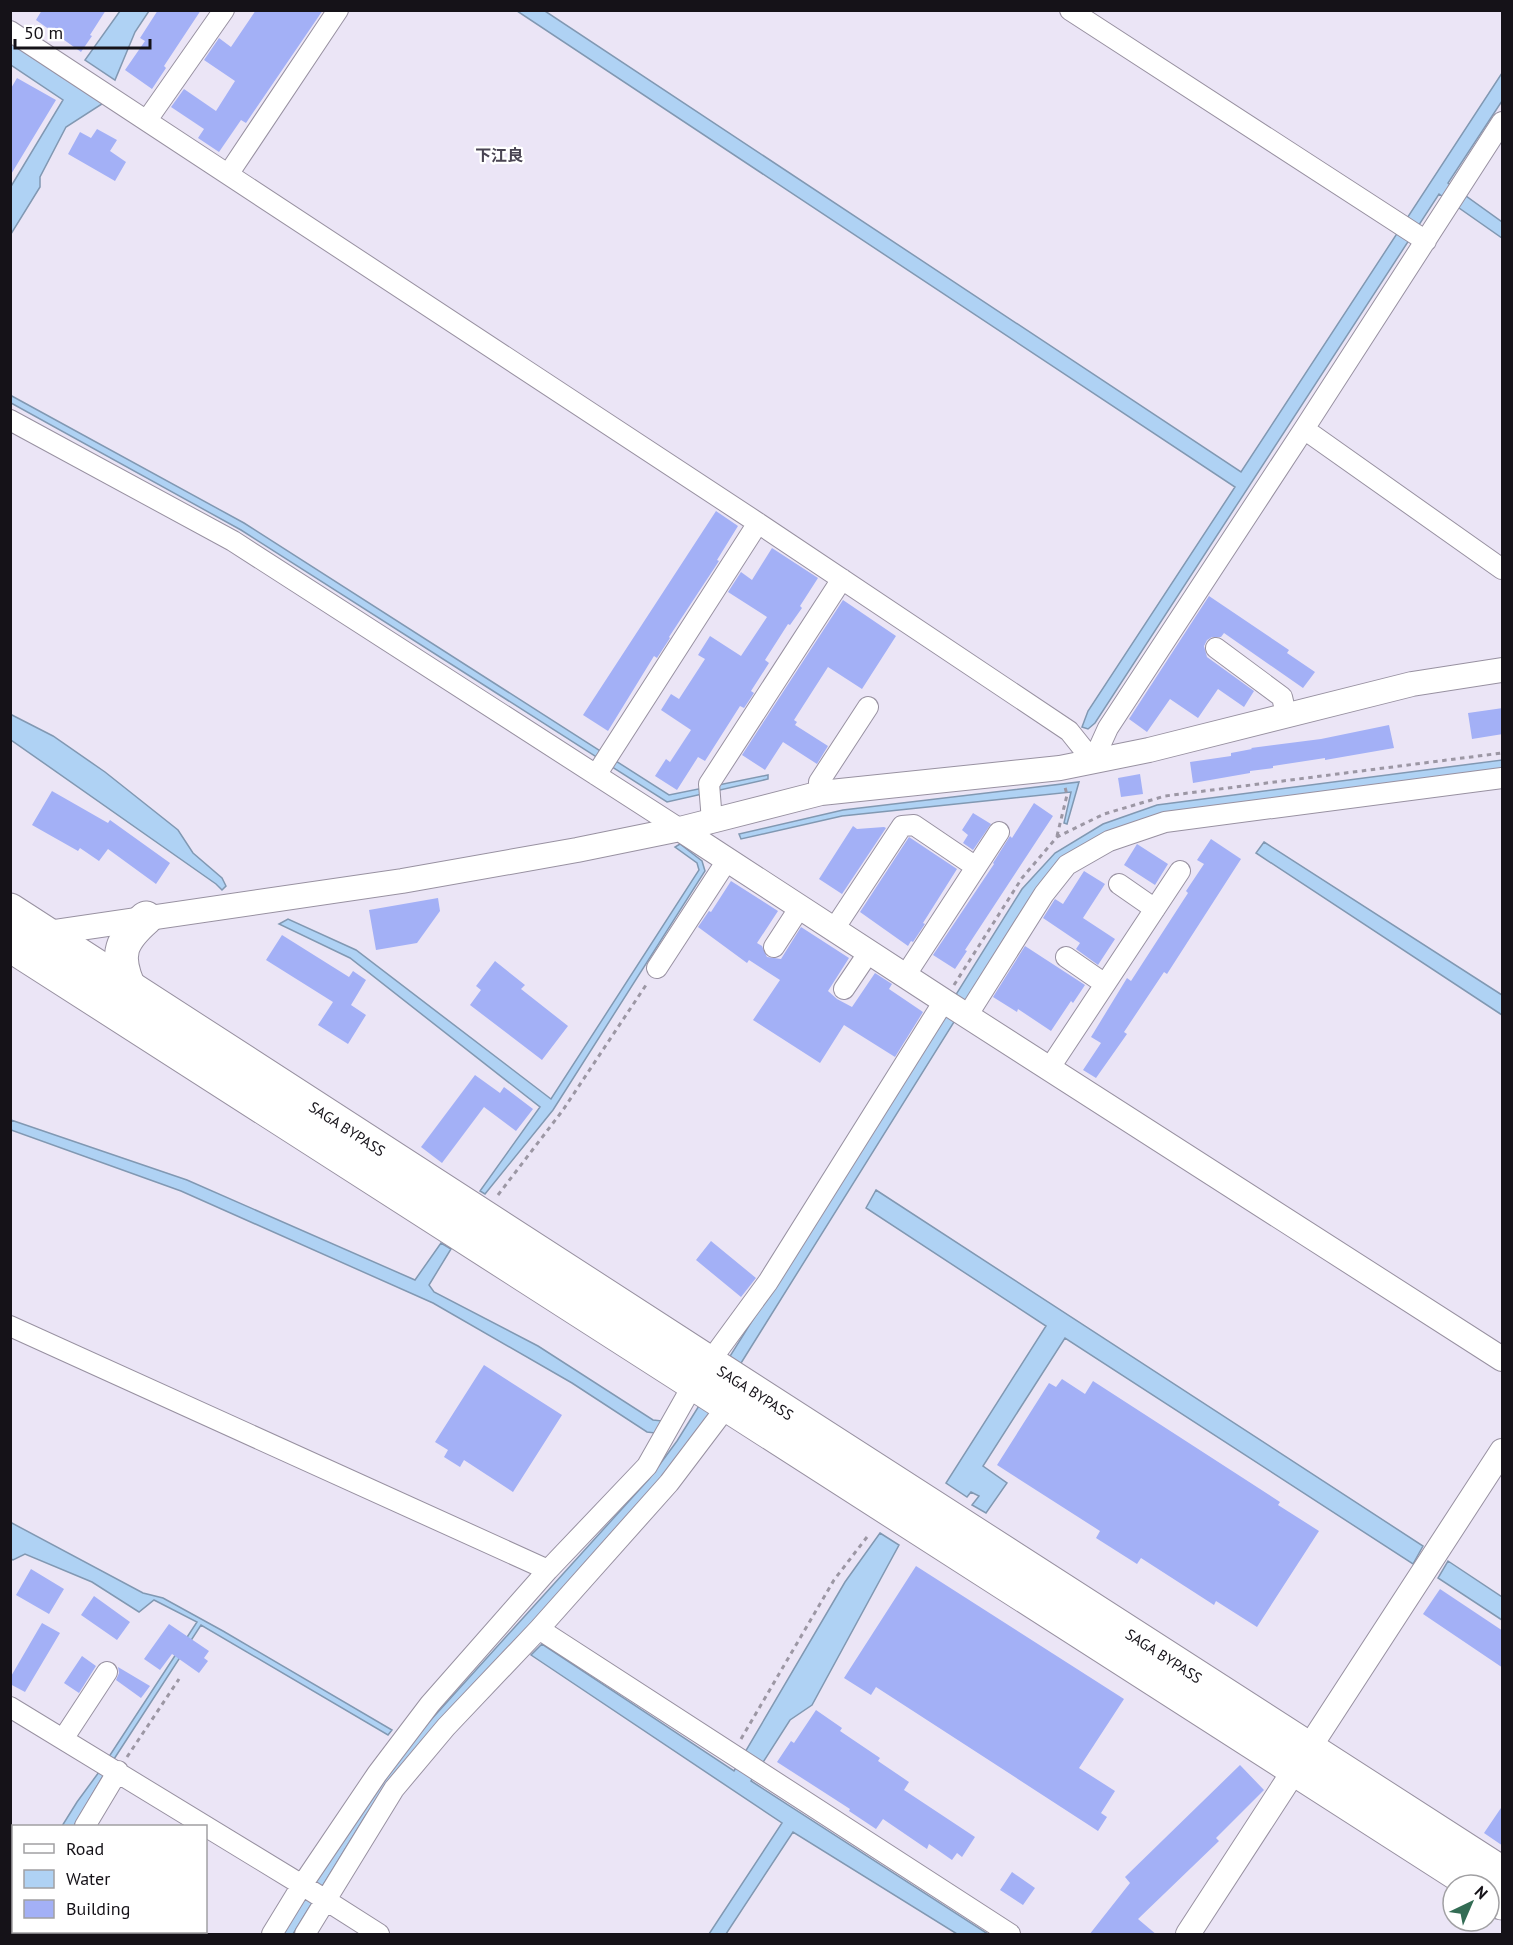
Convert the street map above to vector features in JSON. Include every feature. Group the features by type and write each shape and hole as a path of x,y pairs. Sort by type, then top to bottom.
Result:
{"highway":[{"name":"SAGA BYPASS","path":"10,910 483,1216 715,1383"},
{"path":"128,985 122,970 121,949 133,930 146,918"},
{"name":"SAGA BYPASS","path":"14,947 715,1383 1302,1759 1503,1873"},
{"name":"SAGA BYPASS","path":"1302,1759 1459,1873"}],"street":[{"path":"147,120 224,10"},
{"path":"229,173 339,10"},
{"path":"1070,10 1426,241"},
{"path":"10,32 229,173 1069,731 1093,761"},
{"path":"1093,761 1108,728 1503,122"},
{"path":"10,420 233,541 728,859 967,1016 1503,1359"},
{"path":"1304,429 1503,568"},
{"path":"596,775 758,523"},
{"path":"14,947 47,933 402,881 680,829 710,802 842,579"},
{"path":"1216,648 1282,697 1286,714"},
{"path":"710,802 1060,768 1149,750 1412,684 1503,670"},
{"path":"820,793 819,782 868,707"},
{"path":"967,1016 1055,879 1067,865 1108,841 1165,822 1503,778"},
{"path":"834,929 902,826 914,825 976,867"},
{"path":"905,976 999,832"},
{"path":"657,968 728,859"},
{"path":"1049,1068 1180,871"},
{"path":"1119,884 1155,909"},
{"path":"774,947 800,907"},
{"path":"844,989 869,952"},
{"path":"1066,957 1105,984"},
{"path":"305,1935 394,1790 446,1727 669,1483 715,1383 768,1282 944,1001"},
{"path":"10,1326 548,1570"},
{"path":"272,1935 302,1885 377,1774 430,1704 548,1570 647,1466 715,1383"},
{"path":"1188,1935 1503,1451"},
{"path":"538,1629 1010,1935"},
{"path":"63,1738 107,1672"},
{"path":"10,1707 204,1825"},
{"path":"86,1825 118,1772"},
{"path":"207,1827 379,1935"}],"path":[{"path":"1057,837 1067,795"},
{"path":"483,1216 563,1110 657,968"},
{"path":"732,1754 834,1580 867,1537"},
{"path":"118,1772 179,1678"}],"water":[{"path":"120,11 149,11 135,32 115,80 85,60"},
{"path":"517,11 545,11 1241,472 1502,73 1502,101 1448,183 1502,222 1502,238 1439,194 1095,723 1088,729 1082,727 1088,711 1235,487"},
{"path":"11,43 105,102 66,127 40,177 40,187 11,234 10,188 63,100 11,65"},
{"path":"10,395 244,523 669,795 768,775 768,779 667,802 241,530 11,403"},
{"path":"10,714 53,736 105,772 178,830 193,853 222,878 226,886 222,890 11,740"},
{"path":"1502,760 1502,770 1160,817 1032,897 688,1448 658,1485 399,1768 366,1815 293,1934 282,1934 358,1811 428,1723 649,1479 677,1441 1022,889 1055,853 1103,824 1157,805"},
{"path":"1079,782 1067,824 1064,823 1071,792 842,816 741,839 739,834 843,810"},
{"path":"1264,842 1502,995 1502,1015 1256,853"},
{"path":"680,844 702,861 705,871 553,1110 485,1194 480,1191 540,1107 350,958 279,924 288,919 356,950 551,1099 699,870 697,863 675,847"},
{"path":"11,1120 187,1180 415,1280 441,1243 451,1249 429,1285 434,1292 538,1346 653,1420 663,1421 655,1433 647,1432 572,1383 433,1303 181,1191 11,1130"},
{"path":"876,1190 1423,1546 1413,1564 1065,1338 983,1466 1007,1483 986,1513 972,1505 979,1496 971,1492 967,1497 946,1483 1046,1326 866,1208"},
{"path":"10,1522 143,1593 163,1598 392,1730 388,1735 201,1625 103,1776 75,1825 63,1825 197,1622 154,1600 139,1612 92,1582 25,1554 11,1559"},
{"path":"880,1533 899,1545 812,1705 790,1720 751,1781 988,1934 957,1934 793,1832 726,1934 709,1934 782,1823 531,1655 542,1644 734,1771 845,1582"},
{"path":"1448,1561 1502,1597 1502,1620 1438,1578"}],"building":[{"path":"42,10 106,10 81,52 36,20"},
{"path":"158,10 201,10 164,66 166,68 152,89 125,70 145,41 140,38"},
{"path":"256,10 323,10 246,123 241,120 219,152 198,138 204,129 171,107 184,89 216,111 235,81 204,60 219,38 231,47"},
{"path":"17,78 56,100 10,176 10,90"},
{"path":"97,129 117,140 110,151 126,162 115,181 68,154 80,132 91,138"},
{"path":"716,511 738,526 717,560 719,561 657,658 654,656 608,731 583,715"},
{"path":"772,548 818,578 800,606 802,608 790,625 788,624 765,660 769,663 751,691 754,693 744,708 740,706 705,761 698,757 677,790 655,776 666,759 670,762 691,730 661,710 671,694 679,699 705,659 698,655 710,636 741,656 767,617 728,592 741,572 752,580"},
{"path":"1209,596 1289,650 1287,653 1315,672 1303,688 1224,633 1221,637 1212,637 1204,646 1207,657 1254,691 1244,707 1218,689 1198,718 1170,699 1147,732 1129,719"},
{"path":"843,600 896,636 862,689 828,667 794,720 797,722 795,725 828,746 817,764 783,742 765,770 742,755"},
{"path":"1503,708 1503,734 1472,739 1468,713"},
{"path":"1389,725 1394,748 1273,766 1273,768 1250,771 1250,773 1193,783 1190,762 1231,756 1231,753 1251,748 1321,739"},
{"path":"1140,774 1143,794 1121,797 1118,778"},
{"path":"52,791 108,823 110,820 170,863 156,884 108,849 99,861 80,848 78,851 32,825"},
{"path":"1034,803 1053,816 965,950 967,951 955,969 933,955"},
{"path":"973,813 991,824 973,850 963,843 968,835 962,830"},
{"path":"853,826 857,829 886,828 842,894 819,879"},
{"path":"909,837 957,869 923,923 925,924 908,946 860,912"},
{"path":"1211,839 1241,859 1167,974 1164,972 1124,1032 1127,1034 1096,1078 1083,1070 1101,1043 1091,1037 1127,978 1131,981 1188,893 1186,891 1204,864 1197,860"},
{"path":"1137,844 1168,864 1155,885 1124,865"},
{"path":"1084,871 1105,884 1083,918 1115,939 1098,965 1076,949 1080,943 1043,918 1055,899 1063,904"},
{"path":"731,881 778,911 757,943 762,946 767,957 781,959 801,927 849,958 828,991 837,999 852,1007 875,973 892,984 889,989 923,1012 895,1057 844,1025 820,1063 753,1020 780,980 749,960 747,963 698,927 709,911 711,912"},
{"path":"438,898 440,911 417,943 376,950 369,910"},
{"path":"282,935 349,977 353,971 366,980 351,1005 366,1015 348,1044 318,1025 333,1002 266,960"},
{"path":"1025,946 1085,985 1051,1031 1018,1009 1017,1012 993,997"},
{"path":"495,961 525,985 521,989 568,1026 542,1060 470,1005 481,990 476,986"},
{"path":"475,1075 500,1093 504,1087 533,1109 516,1131 484,1107 442,1163 421,1147"},
{"path":"711,1241 756,1278 741,1297 696,1260"},
{"path":"484,1365 562,1415 513,1492 464,1460 460,1467 444,1457 448,1450 435,1442"},
{"path":"1062,1379 1085,1394 1093,1381 1280,1502 1278,1505 1319,1531 1257,1627 1216,1601 1214,1605 1141,1558 1137,1564 1096,1538 1100,1531 997,1465 1049,1383 1056,1387"},
{"path":"916,1566 1124,1699 1079,1768 1115,1791 1101,1813 1107,1817 1098,1831 876,1687 871,1695 844,1678"},
{"path":"31,1569 64,1589 49,1614 16,1595"},
{"path":"1440,1589 1503,1631 1503,1668 1423,1614"},
{"path":"94,1596 130,1622 117,1640 81,1615"},
{"path":"42,1623 60,1633 25,1692 10,1684 10,1678"},
{"path":"169,1624 209,1651 204,1658 208,1661 199,1673 172,1654 160,1670 144,1659"},
{"path":"82,1656 96,1666 79,1693 64,1683"},
{"path":"118,1667 150,1686 141,1698 116,1680 119,1673"},
{"path":"816,1710 842,1728 840,1731 880,1758 878,1761 909,1782 904,1790 975,1837 962,1857 957,1853 952,1860 929,1844 927,1849 883,1819 876,1829 849,1811 850,1809 777,1762 791,1741 794,1743"},
{"path":"1240,1765 1264,1790 1216,1838 1219,1841 1138,1919 1157,1935 1089,1935 1130,1883 1125,1877"},
{"path":"1503,1805 1503,1846 1484,1833"},
{"path":"1012,1872 1035,1888 1023,1905 1000,1890"}],"district":[{"name":"下江良","path":"499,155"}]}
